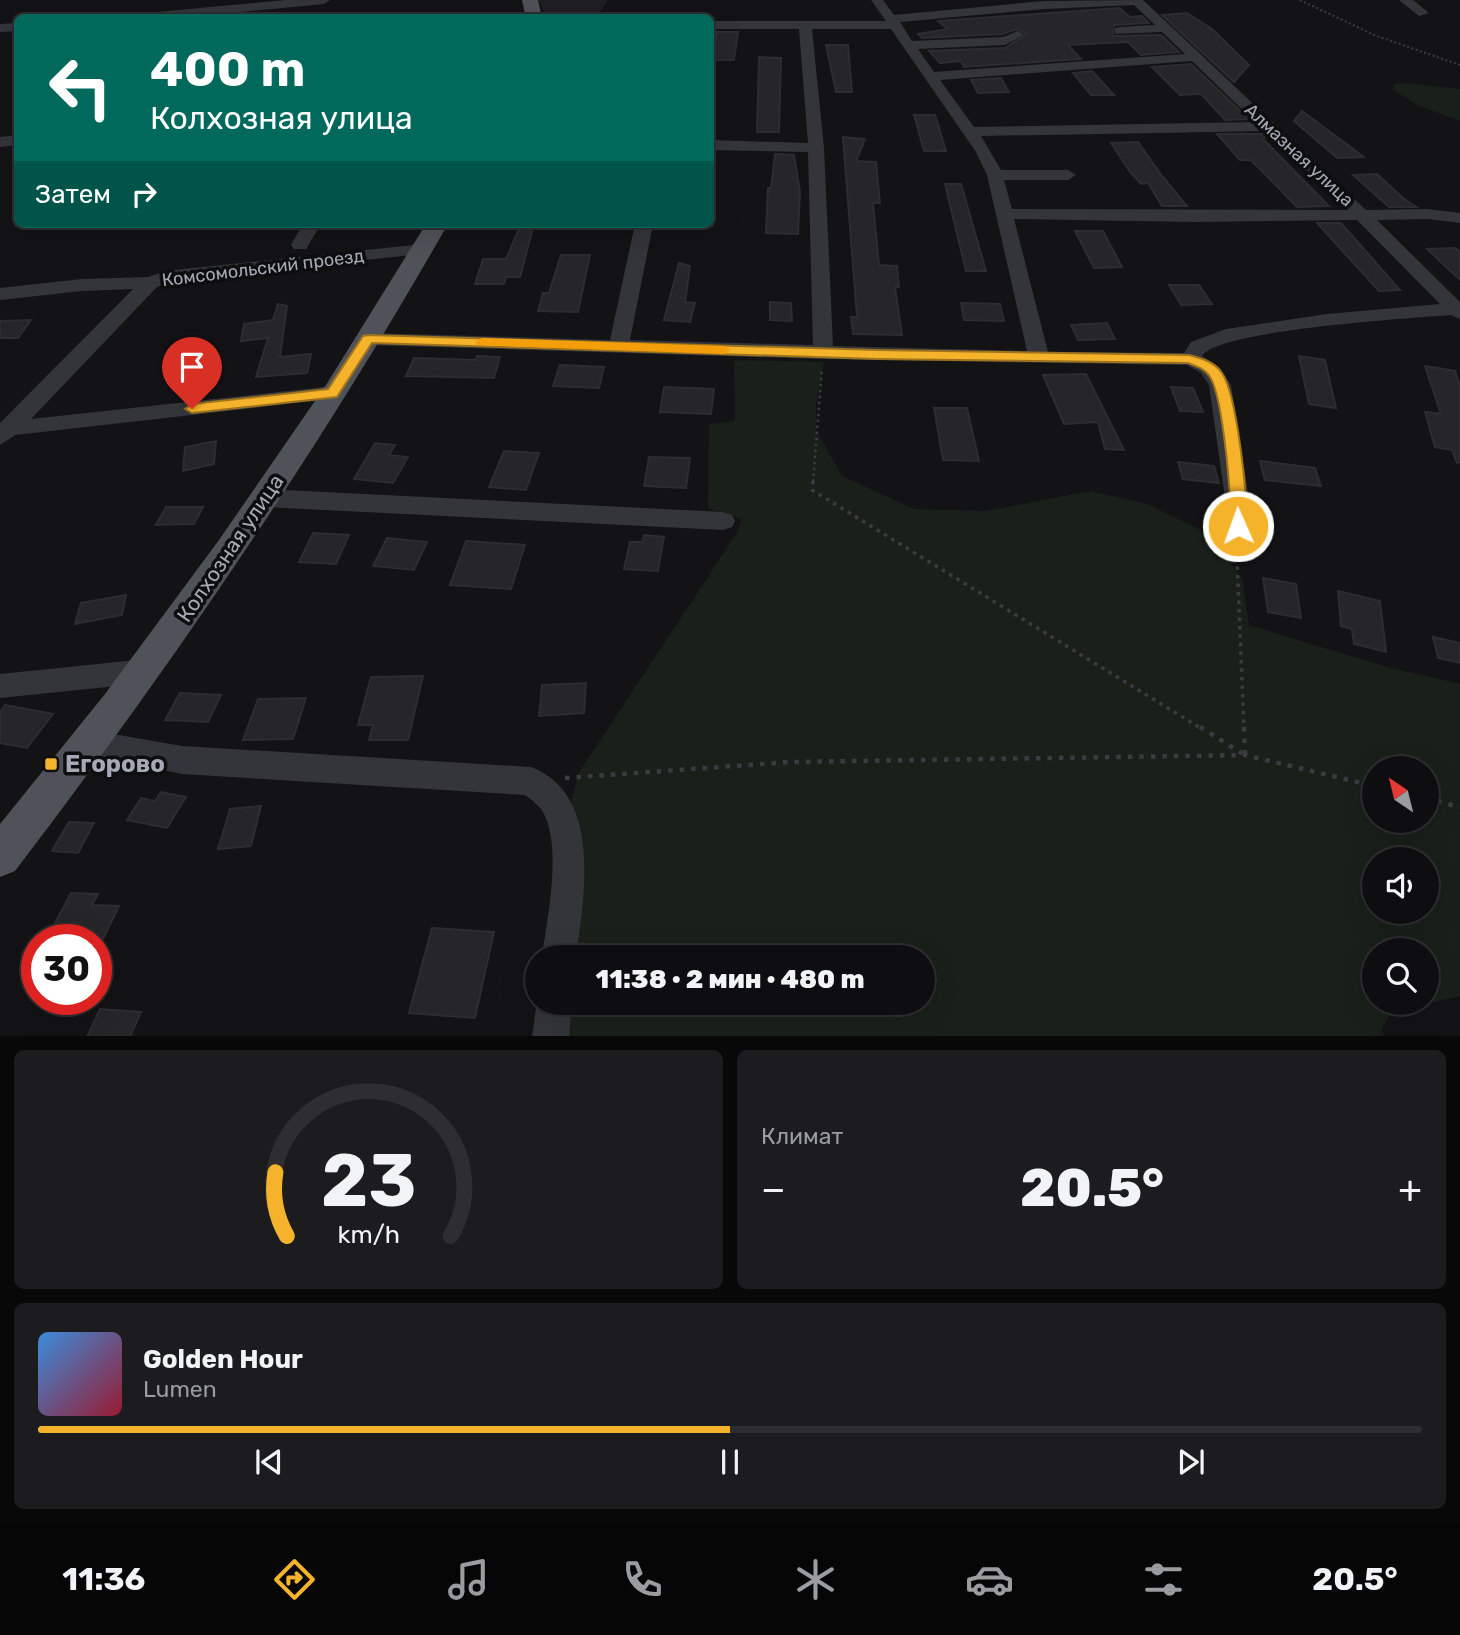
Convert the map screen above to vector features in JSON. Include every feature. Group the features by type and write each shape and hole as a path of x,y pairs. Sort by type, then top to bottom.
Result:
{"main road":[{"name":"Колхозная улица","path":"0,857 146,671 265,498 368,339 430,236"}],"street":[{"path":"172,14 279,2 324,0"},
{"path":"877,0 971,132 995,175 1039,358"},
{"path":"714,25 805,26 894,22 1044,5 1136,0"},
{"name":"Алмазная улица","path":"1136,0 1459,310"},
{"path":"1405,0 1423,13"},
{"path":"805,26 816,148 823,353"},
{"path":"1119,31 1166,28"},
{"path":"910,45 1005,41 1018,35"},
{"path":"932,76 1194,57"},
{"path":"971,132 1269,126"},
{"path":"714,145 816,148"},
{"path":"995,175 1068,175"},
{"path":"1005,214 1195,217 1361,214 1460,218"},
{"path":"300,245 310,228"},
{"path":"619,347 643,228"},
{"name":"Комсомольский проезд","path":"3,432 150,283 166,277 430,236"},
{"path":"0,294 109,283 150,283"},
{"path":"1189,359 1198,346 1226,335 1327,320 1459,310"},
{"path":"368,339 823,353 1189,359 1207,366 1216,374 1220,385 1239,512 1236,541"},
{"path":"3,432 332,393"},
{"path":"265,498 723,522"},
{"path":"0,686 146,671"},
{"path":"90,743 182,761 531,781 555,803 562,827 568,882 560,945"},
{"path":"550,1036 553,1015"}],"path":[{"path":"1300,0 1374,35 1460,65"},
{"path":"823,353 813,490 1245,755"},
{"path":"1236,541 1245,755"},
{"path":"531,781 791,762 1245,755 1362,783"},
{"path":"1439,802 1460,807"}],"shaded area":[{"path":"538,0 608,0 599,14 545,14"},
{"path":"1395,84 1460,89 1460,121 1417,105 1392,89"},
{"path":"734,360 824,362 816,405 816,430 842,476 914,509 986,511 1090,491 1147,504 1211,535 1242,579 1249,625 1387,667 1460,684 1460,996 1439,1001 1439,938 1362,938 1362,1015 1390,1015 1382,1029 1384,1036 566,1036 568,1015 935,1015 935,945 574,945 580,877 571,803 578,774 738,531 742,519 708,508 709,424 735,421"}],"building":[{"path":"1119,8 1130,17 1142,16 1149,23 1114,25 1113,36 1161,35 1179,52 1141,55 1128,42 1068,45 1081,59 964,67 961,61 940,63 929,51 1005,48 1027,34 1017,29 1002,34 922,38 918,34 948,29 938,21"},
{"path":"1187,13 1212,29 1249,65 1234,82 1162,15"},
{"path":"717,32 738,32 734,60 714,60"},
{"path":"826,45 848,45 852,92 836,92"},
{"path":"759,57 781,58 779,132 757,132"},
{"path":"1191,64 1249,119 1225,120 1201,94 1180,95 1152,67"},
{"path":"1092,71 1114,95 1091,95 1073,73"},
{"path":"1001,78 1009,92 978,93 971,80"},
{"path":"1302,111 1364,157 1337,158 1294,121"},
{"path":"914,115 935,115 946,151 924,151"},
{"path":"1217,134 1264,134 1266,136 1263,139 1329,206 1297,207 1251,160 1240,160"},
{"path":"843,137 865,139 856,161 876,162 880,203 873,203 879,265 897,266 899,287 895,287 902,335 853,334 851,317 857,317"},
{"path":"1138,142 1187,206 1162,206 1148,183 1141,184 1111,143"},
{"path":"775,154 794,155 800,192 798,234 766,233 768,188 771,188"},
{"path":"1377,174 1416,207 1389,207 1353,175"},
{"path":"945,184 961,184 986,271 966,271"},
{"path":"1317,223 1341,223 1400,290 1379,291"},
{"path":"519,228 533,228 520,277 506,277 504,284 475,284 483,259 506,259"},
{"path":"1075,231 1103,231 1122,267 1094,268"},
{"path":"1455,248 1460,252 1460,280 1427,249"},
{"path":"561,255 590,255 578,312 538,311 543,293 549,293"},
{"path":"679,263 690,266 685,302 695,303 690,322 664,320"},
{"path":"1169,285 1199,285 1212,304 1181,305"},
{"path":"770,302 791,303 792,321 770,320"},
{"path":"961,303 1000,304 1004,321 964,320"},
{"path":"278,304 287,306 280,357 311,354 307,373 256,377 268,338 241,341 244,324 273,320"},
{"path":"31,320 18,338 0,338 0,321"},
{"path":"1107,323 1115,339 1078,340 1071,325"},
{"path":"477,356 500,357 494,378 406,376 414,358 476,360"},
{"path":"1299,356 1325,360 1336,408 1309,404"},
{"path":"560,365 604,367 599,388 553,386"},
{"path":"1425,366 1455,371 1460,386 1460,462 1457,463 1452,450 1435,447 1425,412 1441,414"},
{"path":"1086,374 1124,450 1105,449 1098,422 1064,424 1043,375"},
{"path":"664,387 714,389 711,414 660,412"},
{"path":"1171,387 1193,388 1203,412 1180,411"},
{"path":"934,408 967,408 979,461 943,460"},
{"path":"216,441 214,464 183,471 185,447"},
{"path":"375,443 395,445 389,455 408,457 393,483 354,479"},
{"path":"504,451 539,453 526,490 489,487"},
{"path":"649,457 690,458 686,488 644,486"},
{"path":"1260,461 1315,468 1321,486 1265,480"},
{"path":"1178,462 1214,466 1219,483 1183,479"},
{"path":"166,507 203,507 194,524 156,525"},
{"path":"313,533 349,535 336,564 299,562"},
{"path":"644,535 664,537 658,571 624,569 630,542 642,542"},
{"path":"387,538 427,542 414,570 373,566"},
{"path":"466,541 525,545 511,589 450,585"},
{"path":"1263,578 1296,584 1301,618 1268,612"},
{"path":"1338,591 1380,601 1386,652 1354,644 1352,629 1341,626"},
{"path":"126,595 122,615 75,624 81,603"},
{"path":"1433,637 1460,643 1460,663 1438,658"},
{"path":"423,676 408,740 369,740 373,725 358,725 371,677"},
{"path":"586,683 584,713 539,716 542,685"},
{"path":"180,693 221,695 208,722 165,720"},
{"path":"306,698 293,739 243,740 258,699"},
{"path":"5,705 53,714 27,748 0,743 0,712"},
{"path":"161,792 186,797 167,828 127,820 141,798 155,801"},
{"path":"261,806 251,846 218,849 230,809"},
{"path":"69,822 94,823 78,853 52,851"},
{"path":"71,893 98,894 92,905 119,906 110,924 54,924"},
{"path":"432,928 494,932 475,1018 409,1013"},
{"path":"112,1010 141,1012 130,1036 87,1036 97,1015 112,1015"}],"slow traffic":[{"path":"482,342 724,350"}],"place":[{"name":"Егорово","path":"51,764"}],"route":[{"path":"192,409 332,393 368,339 877,355 1189,359 1207,366 1216,374 1220,385 1230,431 1239,512 1238,526"}]}
